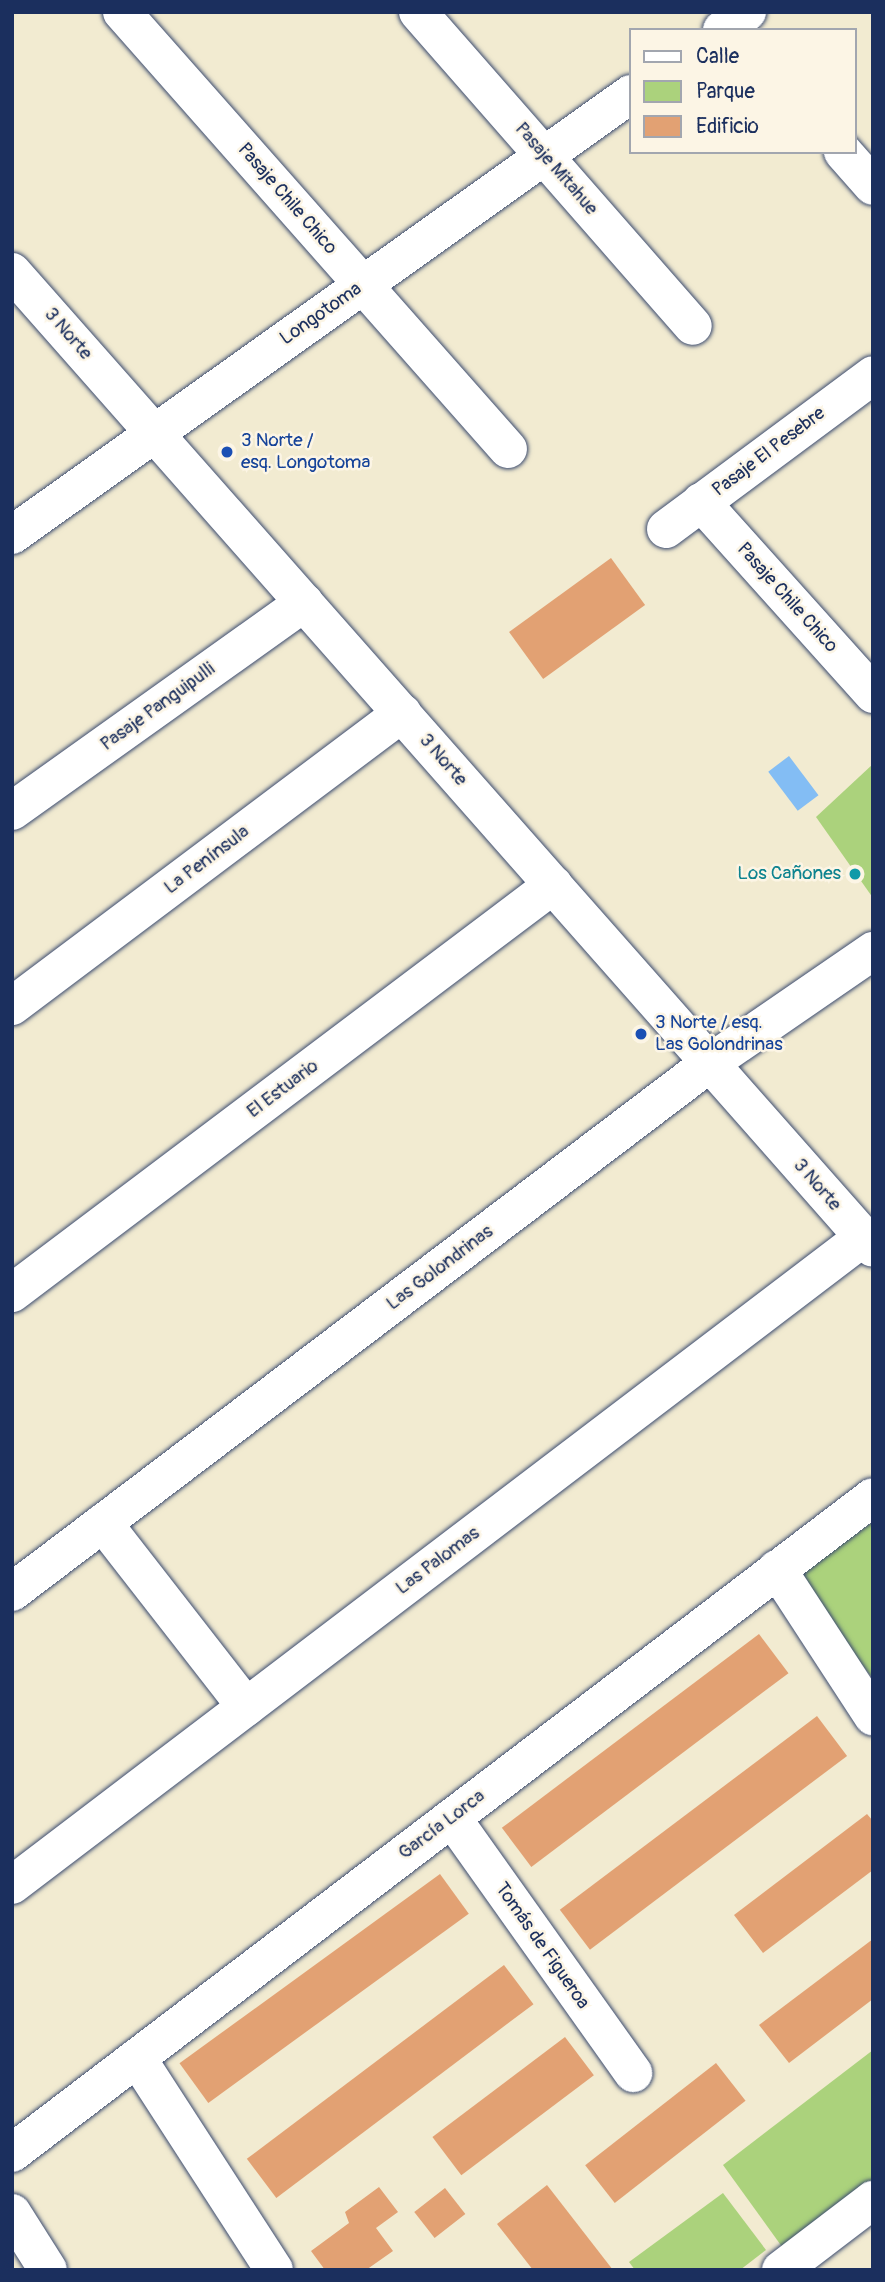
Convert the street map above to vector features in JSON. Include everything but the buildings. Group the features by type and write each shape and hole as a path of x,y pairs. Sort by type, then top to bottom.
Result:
{"street":[{"name":"Pasaje Chile Chico","path":"122,12 508,449"},
{"name":"Pasaje Mitahue","path":"418,12 692,326"},
{"name":"Longotoma","path":"12,535 630,95"},
{"path":"844,154 873,186"},
{"name":"3 Norte","path":"12,272 868,1243"},
{"name":"Pasaje El Pesebre","path":"666,529 873,375"},
{"name":"Pasaje Chile Chico","path":"701,502 873,694"},
{"name":"Pasaje Panguipulli","path":"12,811 304,603"},
{"name":"La Península","path":"12,1006 401,713"},
{"name":"El Estuario","path":"12,1293 553,885"},
{"name":"Las Golondrinas","path":"12,1592 710,1063 873,951"},
{"name":"Las Palomas","path":"12,1885 868,1243"},
{"name":"García Lorca","path":"12,2153 873,1497"},
{"path":"103,1523 246,1707"},
{"path":"777,1569 873,1716"},
{"name":"Tomás de Figueroa","path":"452,1818 633,2073"},
{"path":"137,2058 274,2270"},
{"path":"781,2270 873,2200"},
{"path":"12,2213 48,2270"}],"green space":[{"path":"873,764 873,898 816,817"},
{"path":"873,1522 873,1679 796,1576"},
{"path":"873,2050 873,2183 785,2251 723,2165"},
{"path":"723,2193 766,2250 740,2270 635,2270 629,2262"}],"water":[{"path":"789,756 818,795 798,811 768,772"}],"place":[{"name":"3 Norte / esq. Longotoma","path":"227,452"},
{"name":"Los Cañones","path":"855,874"},
{"name":"3 Norte / esq. Las Golondrinas","path":"641,1034"}]}
